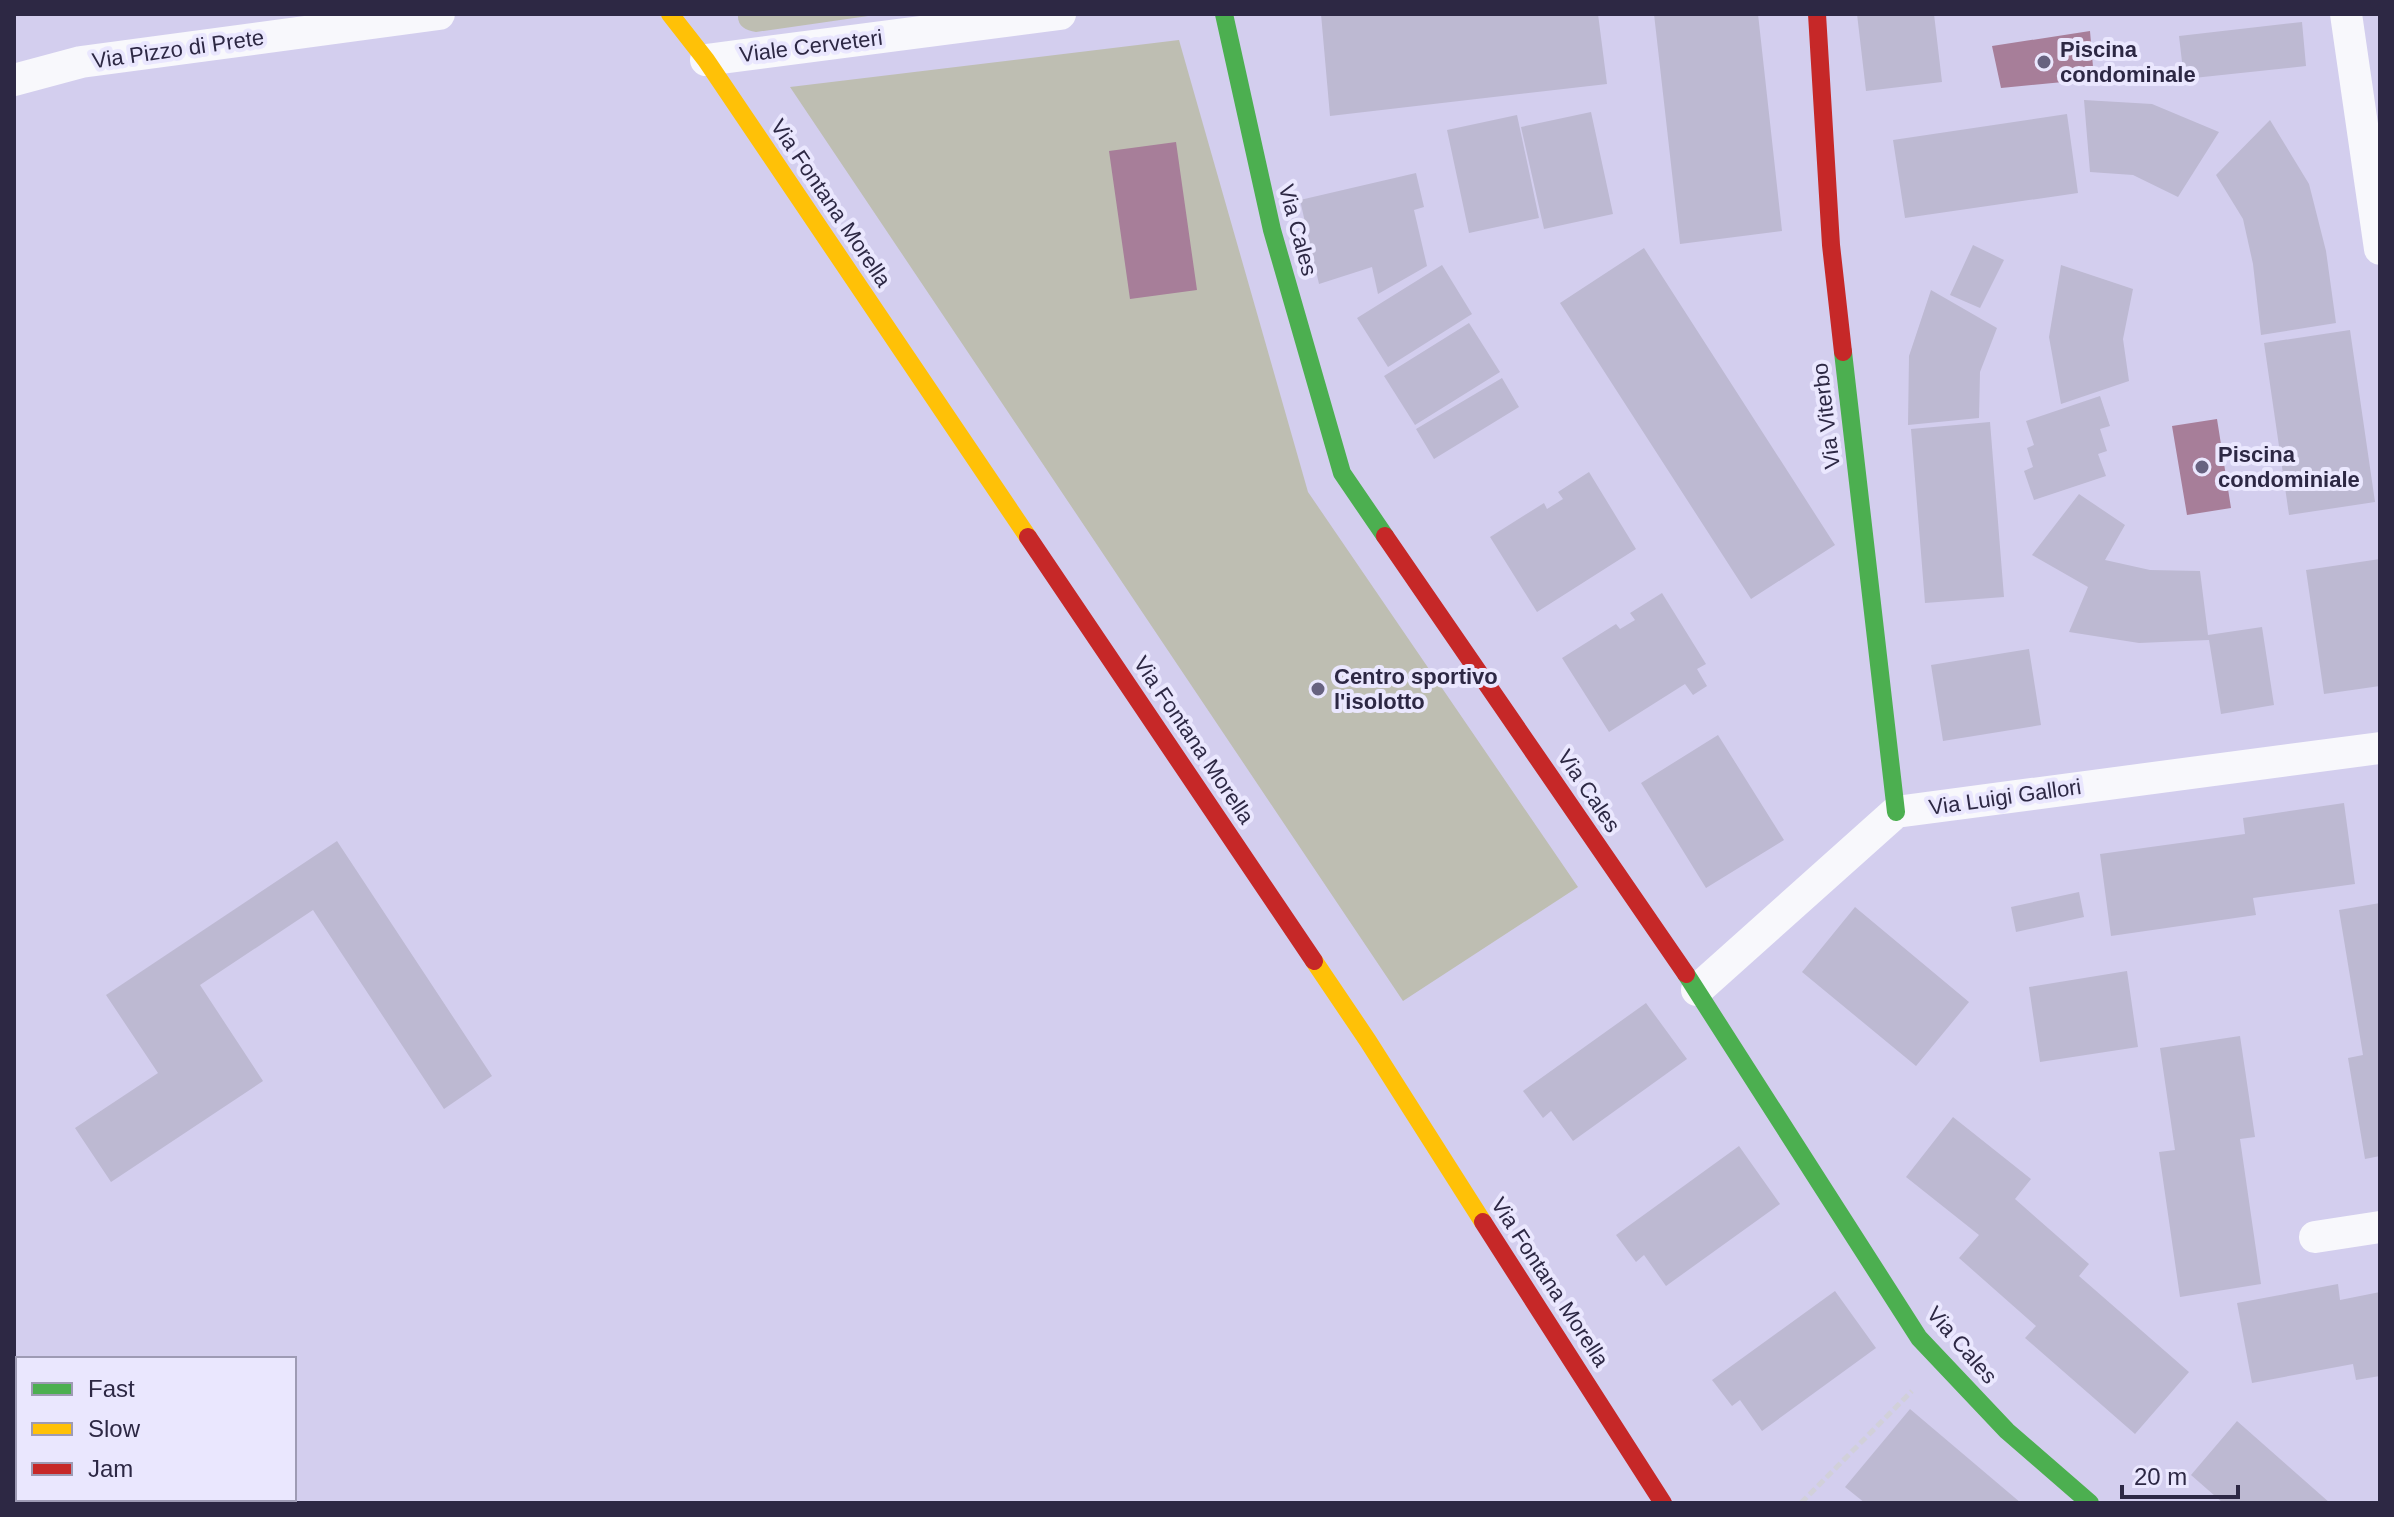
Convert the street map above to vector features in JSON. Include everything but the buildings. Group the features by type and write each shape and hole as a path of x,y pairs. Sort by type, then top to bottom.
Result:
{"street":[{"name":"Via Pizzo di Prete","path":"14,80 81,62 439,14"},
{"name":"Via Fontana Morella","path":"670,14 706,60 1359,1028 1663,1503"},
{"name":"Viale Cerveteri","path":"706,60 1060,14"},
{"name":"Via Cales","path":"1224,14 1272,230 1342,473 1697,990 1919,1338 2007,1431 2090,1503"},
{"name":"Via Viterbo","path":"1817,14 1831,245 1896,812"},
{"path":"2346,14 2380,249"},
{"name":"Via Luigi Gallori","path":"1896,812 2380,748"},
{"path":"1697,990 1896,812"},
{"path":"2315,1237 2380,1227"}],"path":[{"path":"1801,1503 1941,1362"}],"shaded area":[{"path":"738,14 882,14 756,32 742,27"},
{"name":"Piscina condominale","path":"2090,31 2094,79 2001,88 1992,46"},
{"name":"Centro sportivo l'isolotto","path":"1179,40 1308,492 1578,887 1403,1001 790,87"},
{"path":"1176,142 1197,290 1130,299 1109,151"},
{"name":"Piscina condominiale","path":"2217,419 2231,508 2187,515 2172,426"}],"traffic: fast":[{"path":"1224,14 1272,230 1342,473 1385,536"},
{"path":"1843,352 1896,812"},
{"path":"1686,974 1919,1338 2007,1431 2090,1503"}],"traffic: slow":[{"path":"670,14 706,60 1028,537"},
{"path":"1314,961 1483,1222"}],"traffic: jam":[{"path":"1817,14 1831,245 1843,352"},
{"path":"1385,536 1686,974"},
{"path":"1028,537 1314,961"},
{"path":"1483,1222 1663,1503"}],"place":[{"name":"Piscina condominale","path":"2044,62"},
{"name":"Piscina condominiale","path":"2202,467"},
{"name":"Centro sportivo l'isolotto","path":"1318,689"}]}
